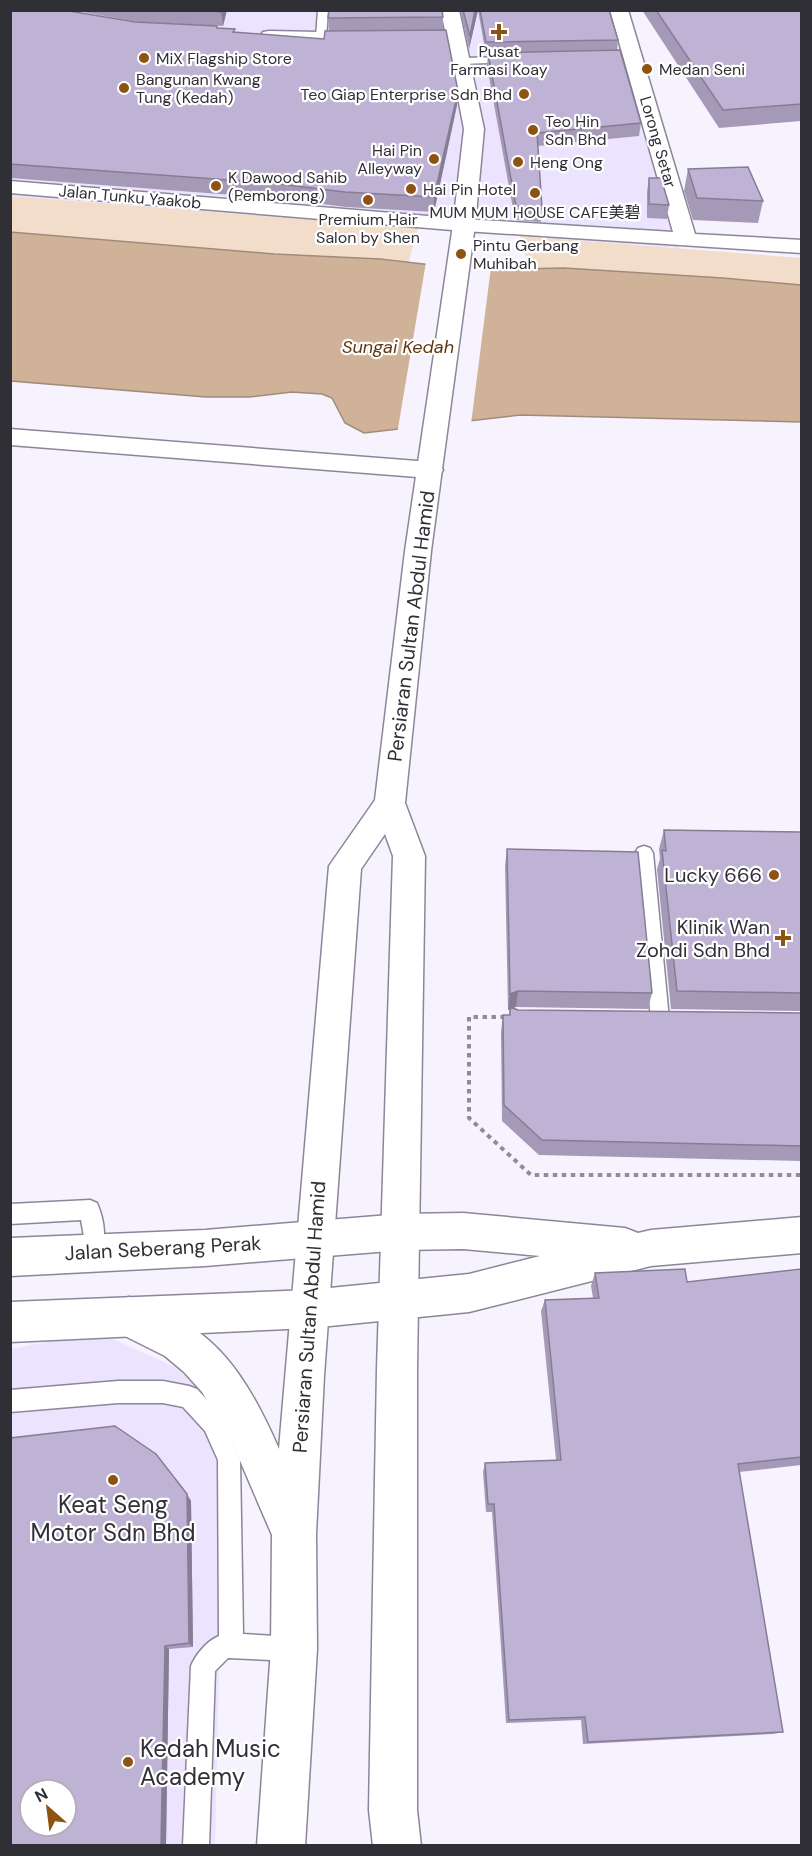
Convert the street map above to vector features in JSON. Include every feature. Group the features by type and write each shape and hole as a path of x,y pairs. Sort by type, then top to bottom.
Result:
{"street":[{"name":"Persiaran Sultan Abdul Hamid","path":"397,1845 393,1810 399,1302 409,856 390,803 431,460 463,232 474,129 461,61 449,37 450,10"},
{"name":"Lorong Setar","path":"620,10 627,58 686,240"},
{"path":"252,35 321,39 387,38"},
{"name":"Jalan Tunku Yaakob","path":"10,187 463,232 686,240 801,247"},
{"path":"10,437 431,460"},
{"name":"Persiaran Sultan Abdul Hamid","path":"281,1845 294,1649 294,1534 345,866 390,803"},
{"name":"Jalan Seberang Perak","path":"10,1257 205,1248 402,1232 463,1231 651,1248"},
{"path":"10,1322 310,1309 399,1302 469,1293 651,1248 801,1235"},
{"path":"129,1317 179,1342 213,1372 250,1434 294,1534"}],"lane":[{"path":"321,39 323,10"},
{"path":"461,61 518,60"},
{"path":"644,853 660,1019"},
{"path":"638,1019 684,1020"},
{"path":"10,1214 90,1210 94,1242 92,1253"},
{"path":"10,1401 118,1392 163,1392 189,1397 213,1422 229,1460 231,1645"},
{"path":"196,1845 203,1666 207,1658 221,1647 231,1645 294,1649"}],"path":[{"path":"516,1017 469,1017 469,1118 531,1175 801,1175"}],"shaded area":[{"path":"10,11 613,11 678,248 520,236 435,226 418,228 11,196"},
{"path":"10,196 418,228 408,264 380,259 274,254 11,232"},
{"path":"520,236 801,258 801,285 723,278 529,268"},
{"path":"97,1332 175,1367 225,1412 215,1845 11,1846 11,1349"}],"water":[{"name":"Sungai Kedah","path":"10,232 274,254 380,259 476,270 564,268 801,285 801,422 520,415 364,433 345,423 332,398 322,394 292,392 249,397 206,397 11,381"}],"pier":[{"path":"426,262 491,267 471,424 397,434"}],"building":[{"path":"10,10 63,10 135,22 217,26 217,28 235,29 233,32 324,39 325,31 446,30 458,91 434,197 345,192 271,183 10,164"},
{"path":"194,10 222,10 221,12"},
{"path":"329,10 442,10 443,17 328,18"},
{"path":"463,10 475,10 470,36"},
{"path":"480,10 609,10 618,40 486,42"},
{"path":"656,10 801,10 801,104 723,110"},
{"path":"620,50 641,123 537,133 542,208 516,206 488,53"},
{"path":"748,167 763,201 697,198 688,169"},
{"path":"649,178 661,178 669,205 649,204"},
{"path":"664,830 801,832 801,993 677,991 662,850 666,851"},
{"path":"507,849 638,852 652,993 518,991 510,994"},
{"path":"510,1007 518,1010 801,1013 801,1146 542,1140 504,1105 503,1015 510,1015"},
{"path":"685,1269 687,1282 801,1269 801,1457 738,1464 783,1732 588,1742 585,1717 509,1720 494,1504 488,1504 485,1463 561,1460 545,1300 599,1298 595,1273"},
{"path":"115,1426 156,1454 187,1494 189,1643 165,1646 161,1845 10,1845 10,1438"}],"place":[{"name":"Pusat Farmasi Koay","path":"499,32"},
{"name":"MiX Flagship Store","path":"144,58"},
{"name":"Medan Seni","path":"647,69"},
{"name":"Bangunan Kwang Tung (Kedah)","path":"124,88"},
{"name":"Teo Giap Enterprise Sdn Bhd","path":"524,94"},
{"name":"Teo Hin Sdn Bhd","path":"533,130"},
{"name":"Hai Pin Alleyway","path":"434,159"},
{"name":"Heng Ong","path":"518,162"},
{"name":"K Dawood Sahib (Pemborong)","path":"216,186"},
{"name":"Hai Pin Hotel","path":"411,189"},
{"name":"MUM MUM HOUSE CAFE美碧","path":"535,193"},
{"name":"Premium Hair Salon by Shen","path":"368,200"},
{"name":"Pintu Gerbang Muhibah","path":"461,254"},
{"name":"Lucky 666","path":"774,875"},
{"name":"Klinik Wan Zohdi Sdn Bhd","path":"783,938"},
{"name":"Keat Seng Motor Sdn Bhd","path":"113,1480"},
{"name":"Kedah Music Academy","path":"128,1762"}]}
